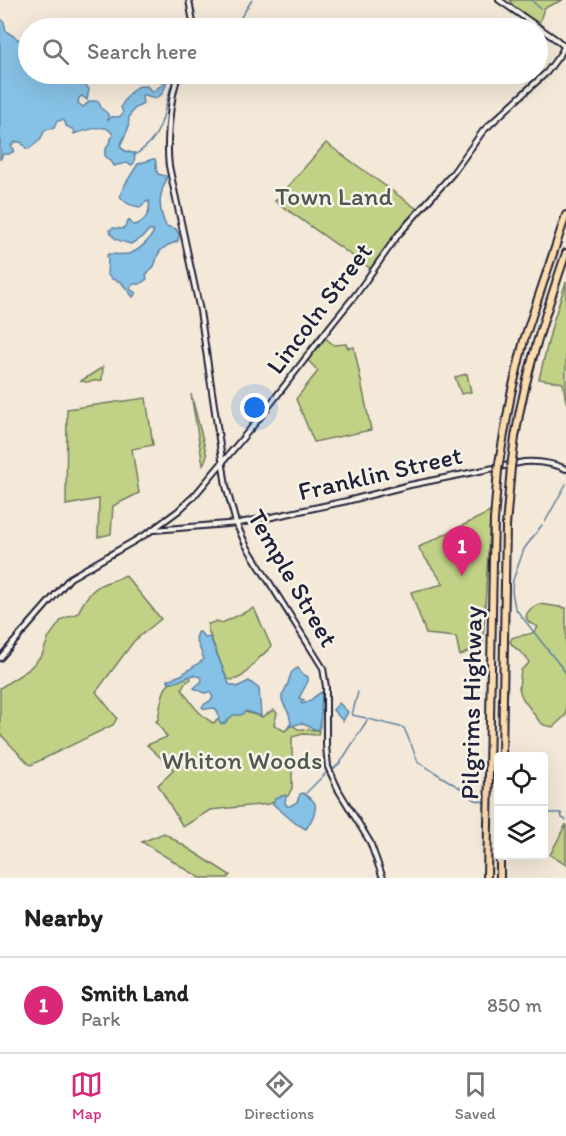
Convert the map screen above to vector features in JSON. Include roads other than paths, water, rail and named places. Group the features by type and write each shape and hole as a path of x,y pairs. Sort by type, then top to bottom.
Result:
{"highway":[{"name":"Pilgrims Highway","path":"488,878 494,520 498,470 510,394 519,358 566,215"},
{"name":"Pilgrims Highway","path":"502,752 506,526 511,467 526,380 566,254"},
{"path":"500,860 500,878"}],"main road":[{"path":"189,0 192,18"},
{"path":"499,0 525,18"},
{"path":"548,34 565,45"},
{"name":"Lincoln Street","path":"548,72 565,45"},
{"name":"Temple Street","path":"176,84 172,96 169,166 200,311 226,486 236,523 248,549 324,671 327,687 325,725 328,767 339,791 370,842 383,878"},
{"name":"Lincoln Street","path":"153,530 190,500 222,464 357,293 403,229 453,173 483,131 535,84"},
{"name":"Franklin Street","path":"0,658 70,578 153,530 236,523 273,517 410,485 524,462 543,462 566,469"}],"water":[{"path":"0,18 4,22 6,31 18,39 18,84 84,84 89,89 87,100 82,96 78,103 83,107 90,101 98,101 108,114 108,120 111,117 122,115 121,107 135,88 147,86 152,92 166,84 162,94 155,99 143,95 143,104 134,109 129,117 128,129 120,146 126,151 135,153 132,165 126,163 114,166 105,156 113,135 108,129 98,128 73,134 74,130 66,126 63,120 57,121 54,128 45,130 40,140 29,149 21,142 15,142 11,146 14,151 3,154 0,160"},
{"path":"155,159 158,174 166,176 160,200 163,218 166,226 176,229 179,234 178,241 162,249 153,268 146,275 147,279 140,284 133,284 130,288 136,293 133,297 121,282 112,279 107,274 107,256 108,254 126,254 136,251 147,242 154,231 148,231 131,244 115,238 109,230 123,229 129,220 133,225 146,217 149,201 137,207 126,203 120,196 138,164"},
{"path":"198,632 205,638 210,637 229,684 237,687 249,681 259,689 261,716 246,711 241,715 233,715 221,724 215,708 202,707 213,697 210,692 204,693 194,688 202,681 201,677 193,675 176,682 168,682 204,659 196,639"},
{"path":"298,668 308,677 299,698 304,700 302,704 322,692 320,727 317,730 301,723 288,727 291,723 282,696 291,674"},
{"path":"339,703 348,712 343,721 333,710"},
{"path":"303,793 315,804 313,817 306,829 295,823 273,804 275,798 285,795 285,803 290,806 297,802 300,794"}],"waterway":[{"path":"240,18 252,0"},
{"path":"531,0 540,8"},
{"path":"134,156 148,145 157,133 172,84"},
{"path":"545,522 566,484"},
{"path":"542,525 524,549 513,580 512,591 515,608 566,673"},
{"path":"358,692 352,715 366,718"},
{"path":"357,736 368,719 404,728 410,742"},
{"path":"332,770 340,763 356,738"},
{"path":"411,744 418,762 455,785"},
{"path":"306,793 327,772"},
{"path":"457,786 468,793 472,799 484,802"},
{"path":"548,813 561,813 562,818 566,820"}],"place":[{"name":"Smith Land","path":"462,576"}],"park label":[{"name":"Town Land","path":"334,196"},
{"name":"Whiton Woods","path":"242,760"}]}
